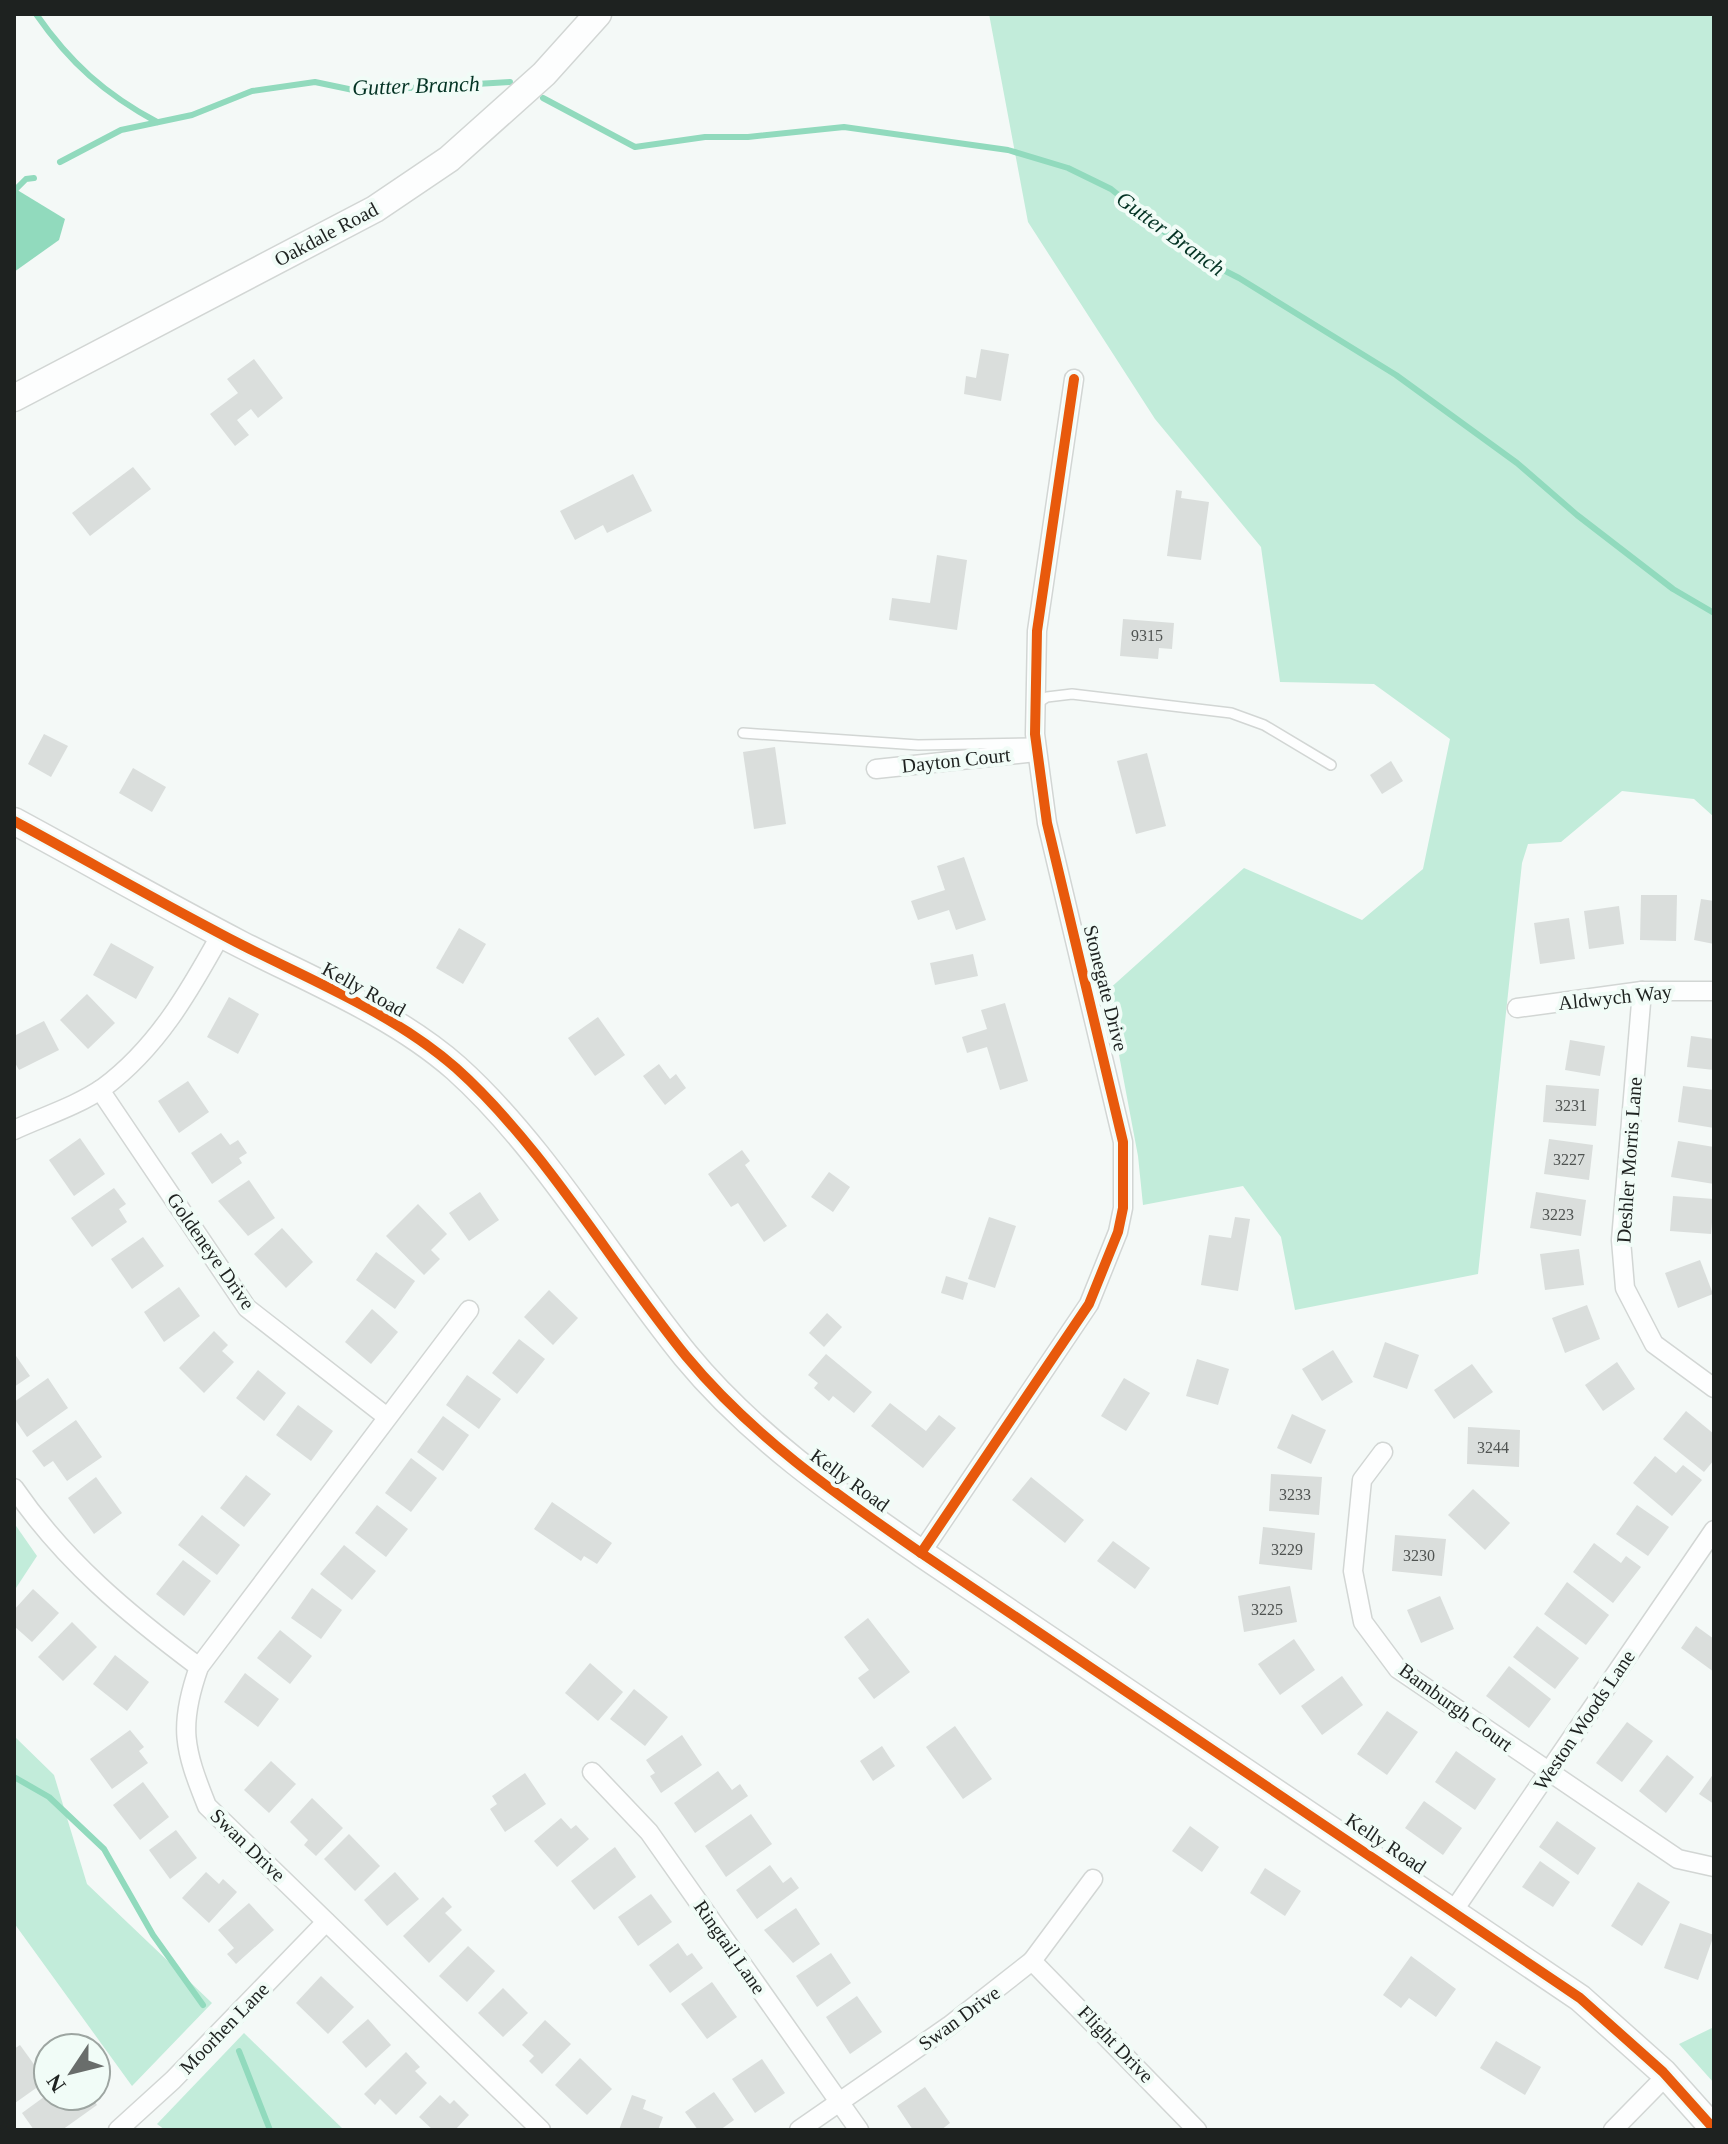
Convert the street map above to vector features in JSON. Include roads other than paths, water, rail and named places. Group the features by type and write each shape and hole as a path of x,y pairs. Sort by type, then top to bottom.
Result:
{"street":[{"name":"Oakdale Road","path":"14,398 375,209 459,150 544,74 598,14"},
{"name":"Stonegate Drive","path":"921,1553 1089,1304 1118,1232 1123,1208 1125,1179 1121,1130 1047,823 1036,747 1037,631 1074,379"},
{"name":"Dayton Court","path":"876,769 1036,747"},
{"name":"Kelly Road","path":"14,821 391,1024 456,1069 533,1155 651,1312 732,1408 821,1484 1580,1998 1667,2075 1714,2129"},
{"path":"14,1130 100,1090 148,1050 191,989 221,934"},
{"name":"Aldwych Way","path":"1517,1008 1642,991 1714,991"},
{"name":"Deshler Morris Lane","path":"1642,991 1621,1240 1625,1288 1654,1344 1714,1388"},
{"name":"Goldeneye Drive","path":"100,1090 247,1308 387,1417"},
{"name":"Swan Drive","path":"469,1310 199,1667 185,1707 187,1756 207,1806 541,2130"},
{"name":"Bamburgh Court","path":"1383,1452 1362,1480 1353,1571 1363,1622 1398,1669 1678,1859 1714,1867"},
{"path":"14,1488 38,1523 77,1568 139,1622 199,1667"},
{"name":"Weston Woods Lane","path":"1454,1910 1714,1530"},
{"name":"Ringtail Lane","path":"592,1772 649,1832 859,2130"},
{"name":"Swan Drive","path":"799,2130 959,2019 1032,1961 1093,1879"},
{"name":"Moorhen Lane","path":"118,2130 173,2080 326,1922"},
{"name":"Flight Drive","path":"1032,1961 1197,2130"},
{"path":"1613,2130 1667,2075"}],"lane":[{"path":"1034,707 1047,697 1072,694 1181,704 1231,713 1264,725 1331,765"},
{"path":"743,733 918,745 1036,747"}],"waterway":[{"name":"Gutter Branch","path":"36,14 62,48 90,76 157,122"},
{"name":"Gutter Branch","path":"60,162 121,130 192,115 252,91 315,82 358,91 510,82"},
{"name":"Gutter Branch","path":"543,98 635,147 705,137 748,137 844,127 1008,150 1068,168 1111,189 1192,254 1239,278 1396,375 1517,463 1577,515 1673,589 1714,613"},
{"path":"14,191 26,179 34,178"},
{"path":"14,1777 49,1797 104,1849 153,1935 203,2005"},
{"path":"239,2051 270,2130"}]}
